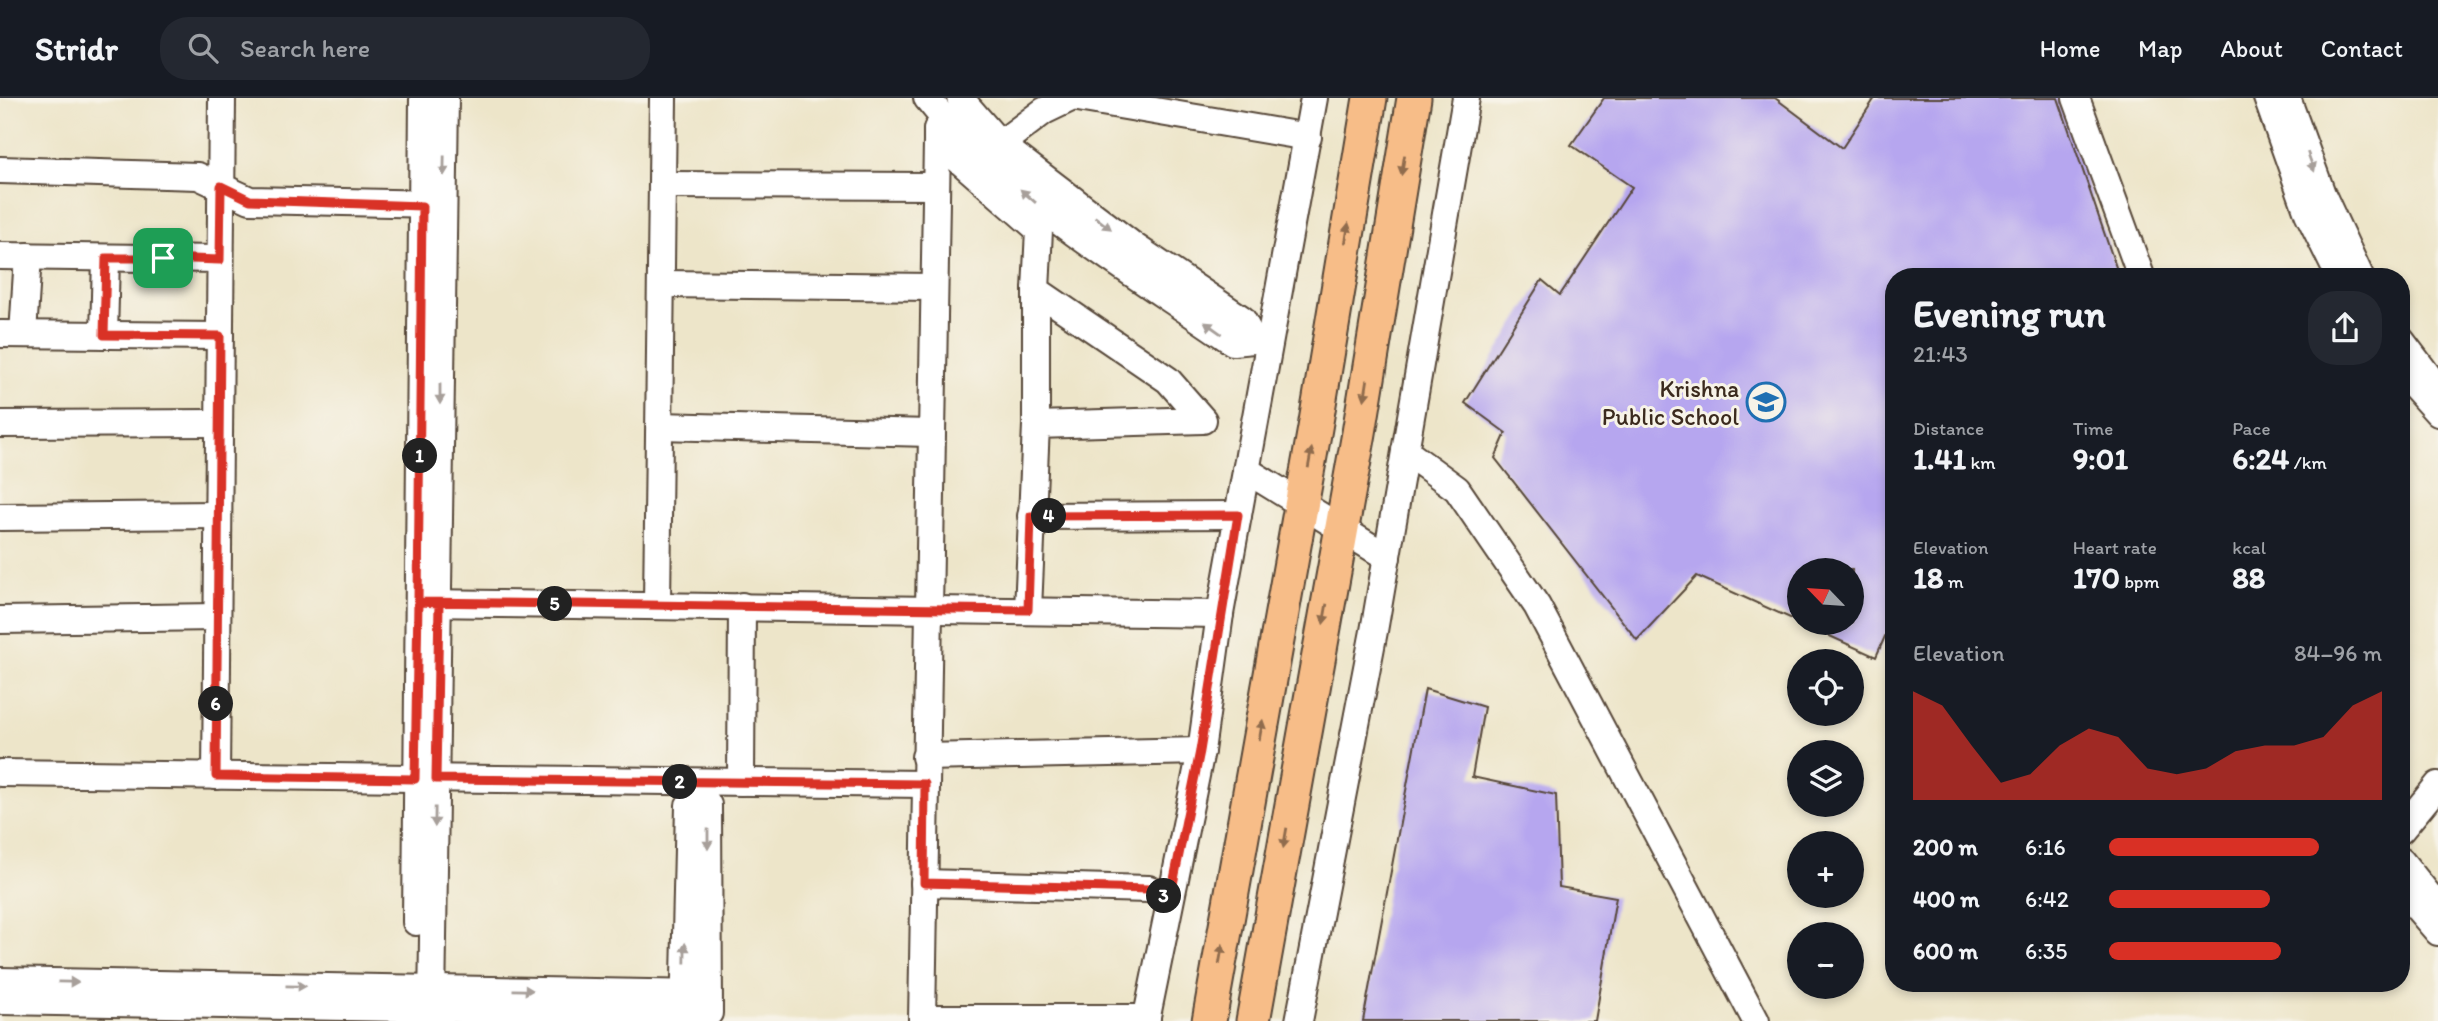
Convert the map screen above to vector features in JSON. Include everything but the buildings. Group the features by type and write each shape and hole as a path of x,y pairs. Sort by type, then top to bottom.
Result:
{"main road":[{"path":"1209,1021 1302,502 1370,98"},
{"path":"1253,1021 1414,98"}],"street":[{"path":"216,776 222,98"},
{"path":"423,98 433,205"},
{"path":"424,998 433,205 445,98"},
{"path":"657,604 663,98"},
{"path":"960,98 1000,144 1135,247 1242,319 1261,346"},
{"path":"1000,144 1044,111 1071,98"},
{"path":"1078,98 1308,137"},
{"path":"932,105 937,141 922,1020 1146,1020 1200,751 1220,614 1246,470 1261,346 1308,137 1314,98"},
{"path":"1299,1021 1387,556 1466,98"},
{"path":"2076,98 2138,268"},
{"path":"2095,98 2157,268"},
{"path":"2267,98 2308,213 2335,268"},
{"path":"2287,98 2322,194 2356,268"},
{"path":"932,105 1016,185 1076,233 1233,342 1261,346"},
{"path":"937,141 1039,230 1036,425 1028,610"},
{"path":"0,170 198,176 250,200 433,205"},
{"path":"663,185 936,186"},
{"path":"0,256 220,260"},
{"path":"28,256 12,334 220,336"},
{"path":"104,335 106,258"},
{"path":"662,284 934,287"},
{"path":"1036,290 1168,380 1203,420 1036,425"},
{"path":"2410,352 2438,389"},
{"path":"2410,382 2438,413"},
{"path":"0,425 219,424"},
{"path":"660,426 930,433"},
{"path":"1405,451 1457,489 1537,606 1756,1021"},
{"path":"1246,470 1387,556"},
{"path":"0,517 218,515"},
{"path":"1031,516 1238,515"},
{"path":"429,603 657,604 1220,614"},
{"path":"741,782 742,606"},
{"path":"0,620 217,617"},
{"path":"925,758 1200,751"},
{"path":"0,773 701,786 741,782 925,784"},
{"path":"2410,819 2438,785"},
{"path":"0,981 697,1009 689,805 701,786"},
{"path":"2410,872 2438,907"},
{"path":"924,883 1149,889 1170,899"},
{"path":"2410,899 2438,932"},
{"path":"0,1001 202,1013 424,998"}],"place":[{"name":"Krishna Public School","path":"1766,402"}],"route":[{"path":"163,258 106,258 104,335 220,336 216,776 415,779 418,602 1028,610 1031,516 1238,515 1200,751 1170,899 1149,889 924,883 925,784 436,779 439,603 418,602 422,206 250,200 221,186 220,260 163,258"}]}
